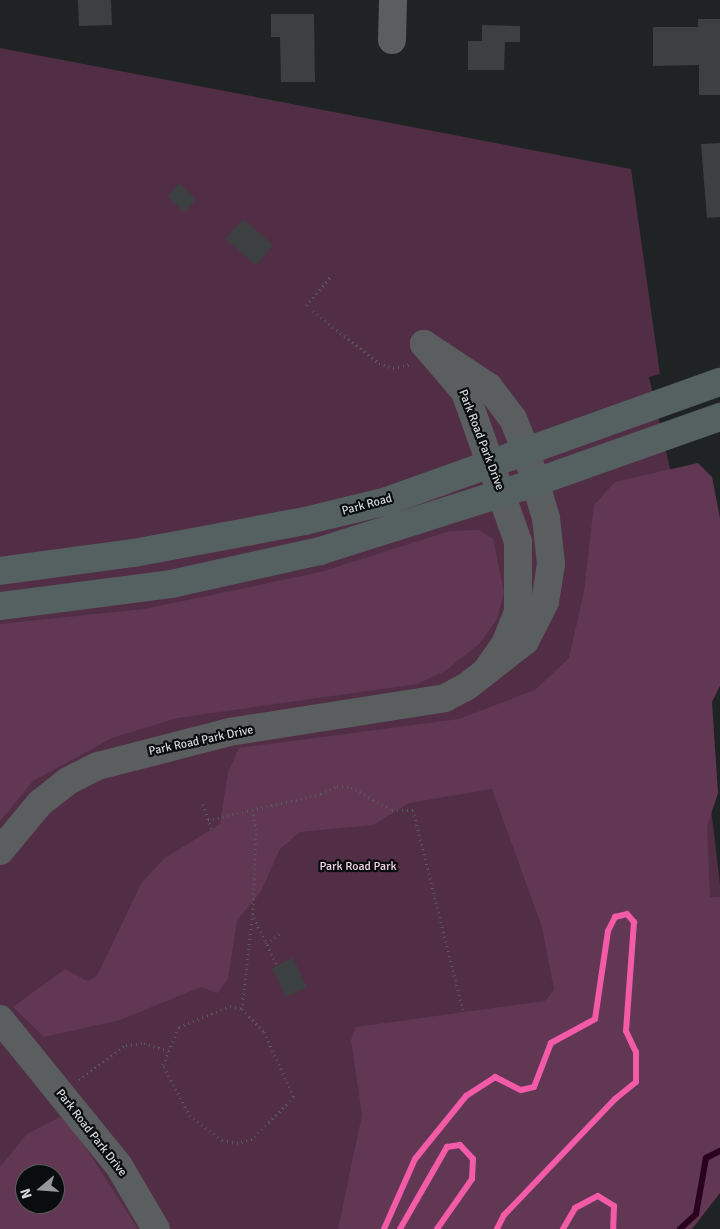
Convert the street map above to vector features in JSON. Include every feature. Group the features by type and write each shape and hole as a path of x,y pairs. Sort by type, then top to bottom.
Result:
{"main road":[{"name":"Park Road","path":"0,571 66,564 305,521 387,500 720,382"},
{"path":"0,606 171,584 320,551 502,494 720,417"}],"street":[{"path":"392,40 393,0"},
{"name":"Park Road Park Drive","path":"0,851 40,803 68,781 98,766 228,732 445,698 486,670 525,641 546,602 550,547 536,482 526,451 513,419 490,387 424,344 465,392 502,494 520,555 520,600 505,644 486,670"},
{"name":"Park Road Park Drive","path":"0,1019 119,1166 156,1229"}],"path":[{"path":"306,305 330,277"},
{"path":"313,311 386,367 418,364"},
{"path":"208,820 344,786 392,810 414,810 463,1010"},
{"path":"203,804 211,829"},
{"path":"242,1009 252,913 256,830 252,810"},
{"path":"252,913 277,966"},
{"path":"267,944 282,932"},
{"path":"220,1007 242,1009 264,1032 294,1097 246,1142 222,1140 190,1116 164,1070 169,1051 179,1027 220,1007"},
{"path":"96,1065 135,1042 169,1051"}],"green space":[{"name":"Park Road Park","path":"0,48 631,169 660,374 649,377 671,473 720,884 720,1156 657,1229 0,1229"}],"shaded area":[{"path":"698,463 712,477 720,518 720,686 712,702 718,793 707,826 710,897 720,897 720,1193 692,1229 338,1229 362,1115 351,1040 356,1027 545,1001 554,990 542,927 492,789 409,803 373,825 300,832 280,849 260,893 237,920 228,979 217,993 201,987 120,1020 44,1037 13,1007 65,969 87,981 97,976 142,882 165,858 220,824 228,772 239,748 459,719 535,690 569,658 584,592 594,505 615,482"},
{"path":"479,530 493,539 504,592 497,619 479,644 445,671 417,684 177,718 112,738 33,781 0,821 0,624 144,609 321,572 450,531"},
{"path":"60,1117 69,1122 138,1229 0,1229 0,1167 27,1134"}],"building":[{"path":"78,0 111,0 112,25 79,26"},
{"path":"271,14 314,14 315,82 281,82 280,37 271,37"},
{"path":"698,19 720,19 720,95 699,95 699,65 653,66 653,27 698,27"},
{"path":"482,25 520,26 520,42 505,42 504,70 468,70 468,41 482,41"},
{"path":"720,143 720,217 707,218 701,144"},
{"path":"179,183 196,199 185,212 167,197"},
{"path":"243,219 273,245 256,265 225,239"},
{"path":"293,958 307,987 286,997 272,968"}],"waterway":[{"path":"680,1229 696,1214 706,1158 720,1151"}],"cycle path":[{"path":"384,1229 415,1159 466,1096 495,1077 521,1090 534,1087 551,1043 595,1019 608,931 615,917 627,914 634,922 626,1031 636,1052 636,1082 615,1099 504,1215 497,1229"},
{"path":"400,1229 447,1147 460,1145 473,1159 472,1179 437,1229"},
{"path":"563,1229 575,1208 598,1196 614,1206 613,1229"}]}
